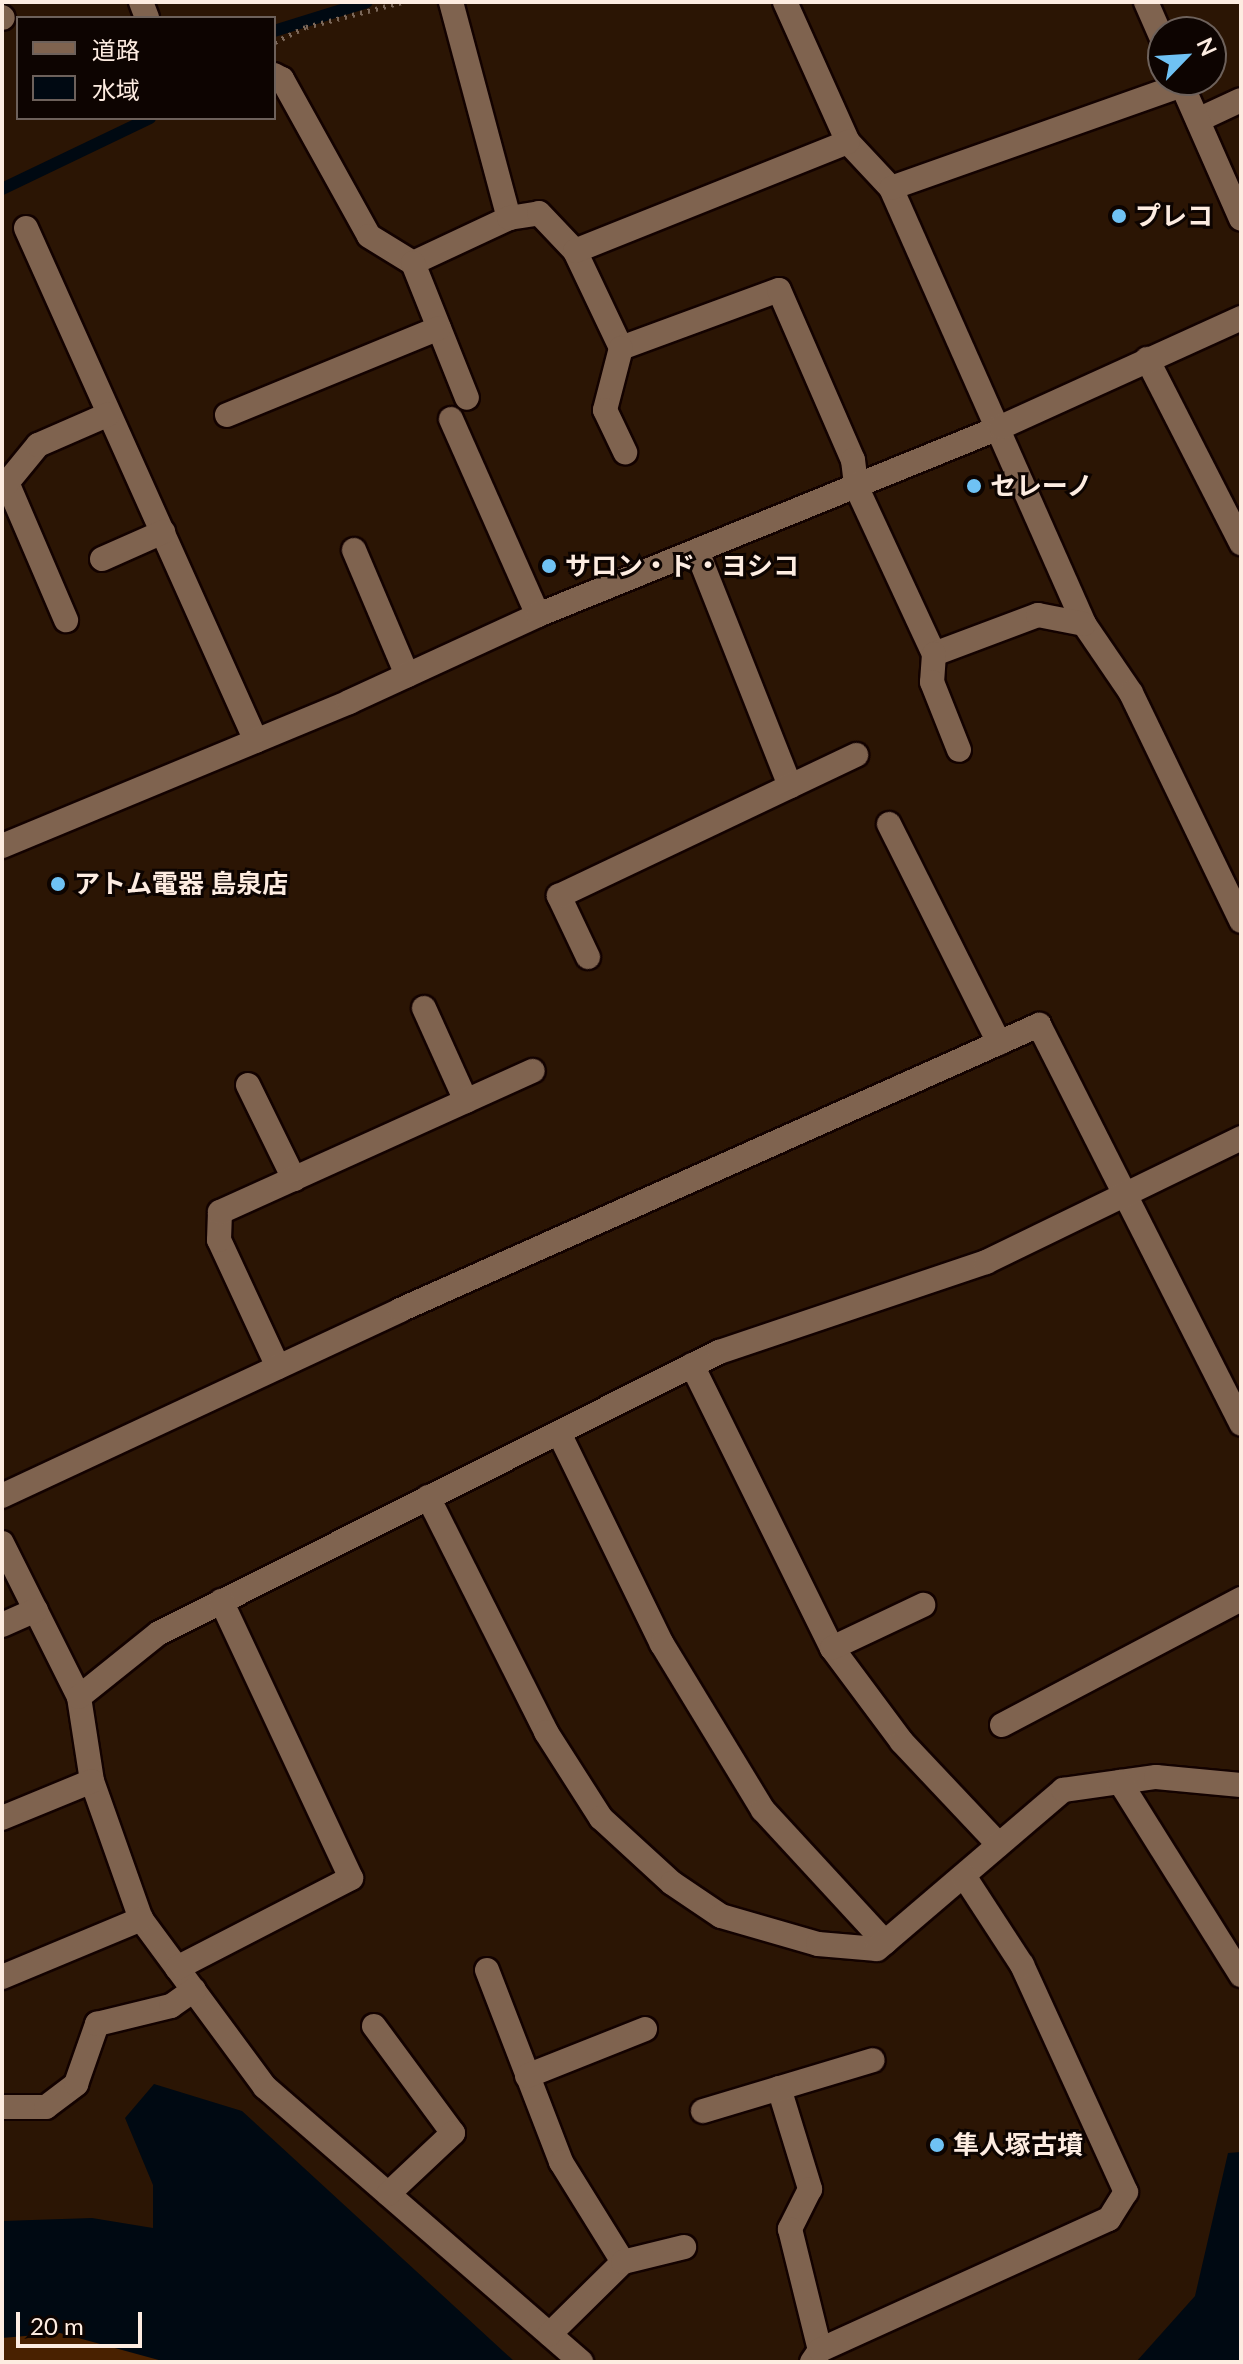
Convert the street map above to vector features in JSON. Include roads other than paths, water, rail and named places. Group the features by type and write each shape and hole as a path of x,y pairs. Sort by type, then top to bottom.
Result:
{"street":[{"path":"451,2 509,218"},
{"path":"785,2 848,142 891,188 1001,427 1084,624 1131,693 1233,883 1241,921"},
{"path":"276,76 282,79 369,236 413,263 467,398"},
{"path":"891,188 1147,94"},
{"path":"1187,96 1241,219"},
{"path":"1198,120 1241,100"},
{"path":"575,251 848,142"},
{"path":"413,263 509,218 539,213 575,251 621,348 605,410 625,452"},
{"path":"26,228 256,741"},
{"path":"621,348 779,290 853,460 856,486 934,654 932,682 959,750"},
{"path":"2,846 256,741 538,615 1001,427 1241,318"},
{"path":"227,415 439,328"},
{"path":"1147,359 1238,527"},
{"path":"66,620 5,488 38,445 109,414"},
{"path":"451,419 538,615"},
{"path":"102,559 163,532"},
{"path":"354,550 407,675"},
{"path":"697,551 790,786"},
{"path":"934,654 1038,615 1084,624"},
{"path":"588,957 559,896 856,755"},
{"path":"889,824 999,1043"},
{"path":"424,1008 466,1101"},
{"path":"2,1496 278,1367 1039,1025 1120,1194 1241,1424"},
{"path":"278,1367 219,1240 220,1212 533,1071"},
{"path":"248,1085 294,1179"},
{"path":"79,1697 159,1633 692,1365 986,1262 1120,1194 1241,1138"},
{"path":"692,1365 832,1648 902,1742 999,1845"},
{"path":"559,1433 662,1644 730,1759 763,1810 885,1942"},
{"path":"428,1497 546,1732 601,1818 672,1883 721,1916 818,1944 877,1949 1063,1790 1156,1777 1236,1778"},
{"path":"2,1543 79,1697 92,1781 141,1919 265,2087 581,2362"},
{"path":"1002,1725 1241,1599"},
{"path":"177,1968 351,1878 221,1601"},
{"path":"832,1648 923,1605"},
{"path":"2,1625 36,1610"},
{"path":"2,1818 92,1781"},
{"path":"1120,1782 1241,1975"},
{"path":"779,2088 810,2189 790,2229 816,2356 1109,2219 1126,2192 1022,1965 964,1876"},
{"path":"2,1977 141,1919"},
{"path":"487,1970 561,2162 623,2262"},
{"path":"2,2107 46,2107 76,2084 97,2024 171,2006 194,1990"},
{"path":"374,2026 453,2133 388,2194"},
{"path":"527,2076 645,2029"},
{"path":"703,2111 873,2060"},
{"path":"550,2334 623,2262 684,2247"}],"water":[{"path":"154,2084 242,2111 515,2362 166,2362 60,2333 2,2338 2,2221 92,2218 153,2228 153,2185 125,2118"},
{"path":"1241,2152 1241,2362 1136,2362 1195,2296 1228,2153"}],"waterway":[{"path":"276,30 367,2"},
{"path":"2,189 146,120"}],"place":[{"name":"プレコ","path":"1119,216"},
{"name":"セレーノ","path":"974,486"},
{"name":"サロン・ド・ヨシコ","path":"549,566"},
{"name":"アトム電器 島泉店","path":"58,884"},
{"name":"隼人塚古墳","path":"937,2145"}]}
